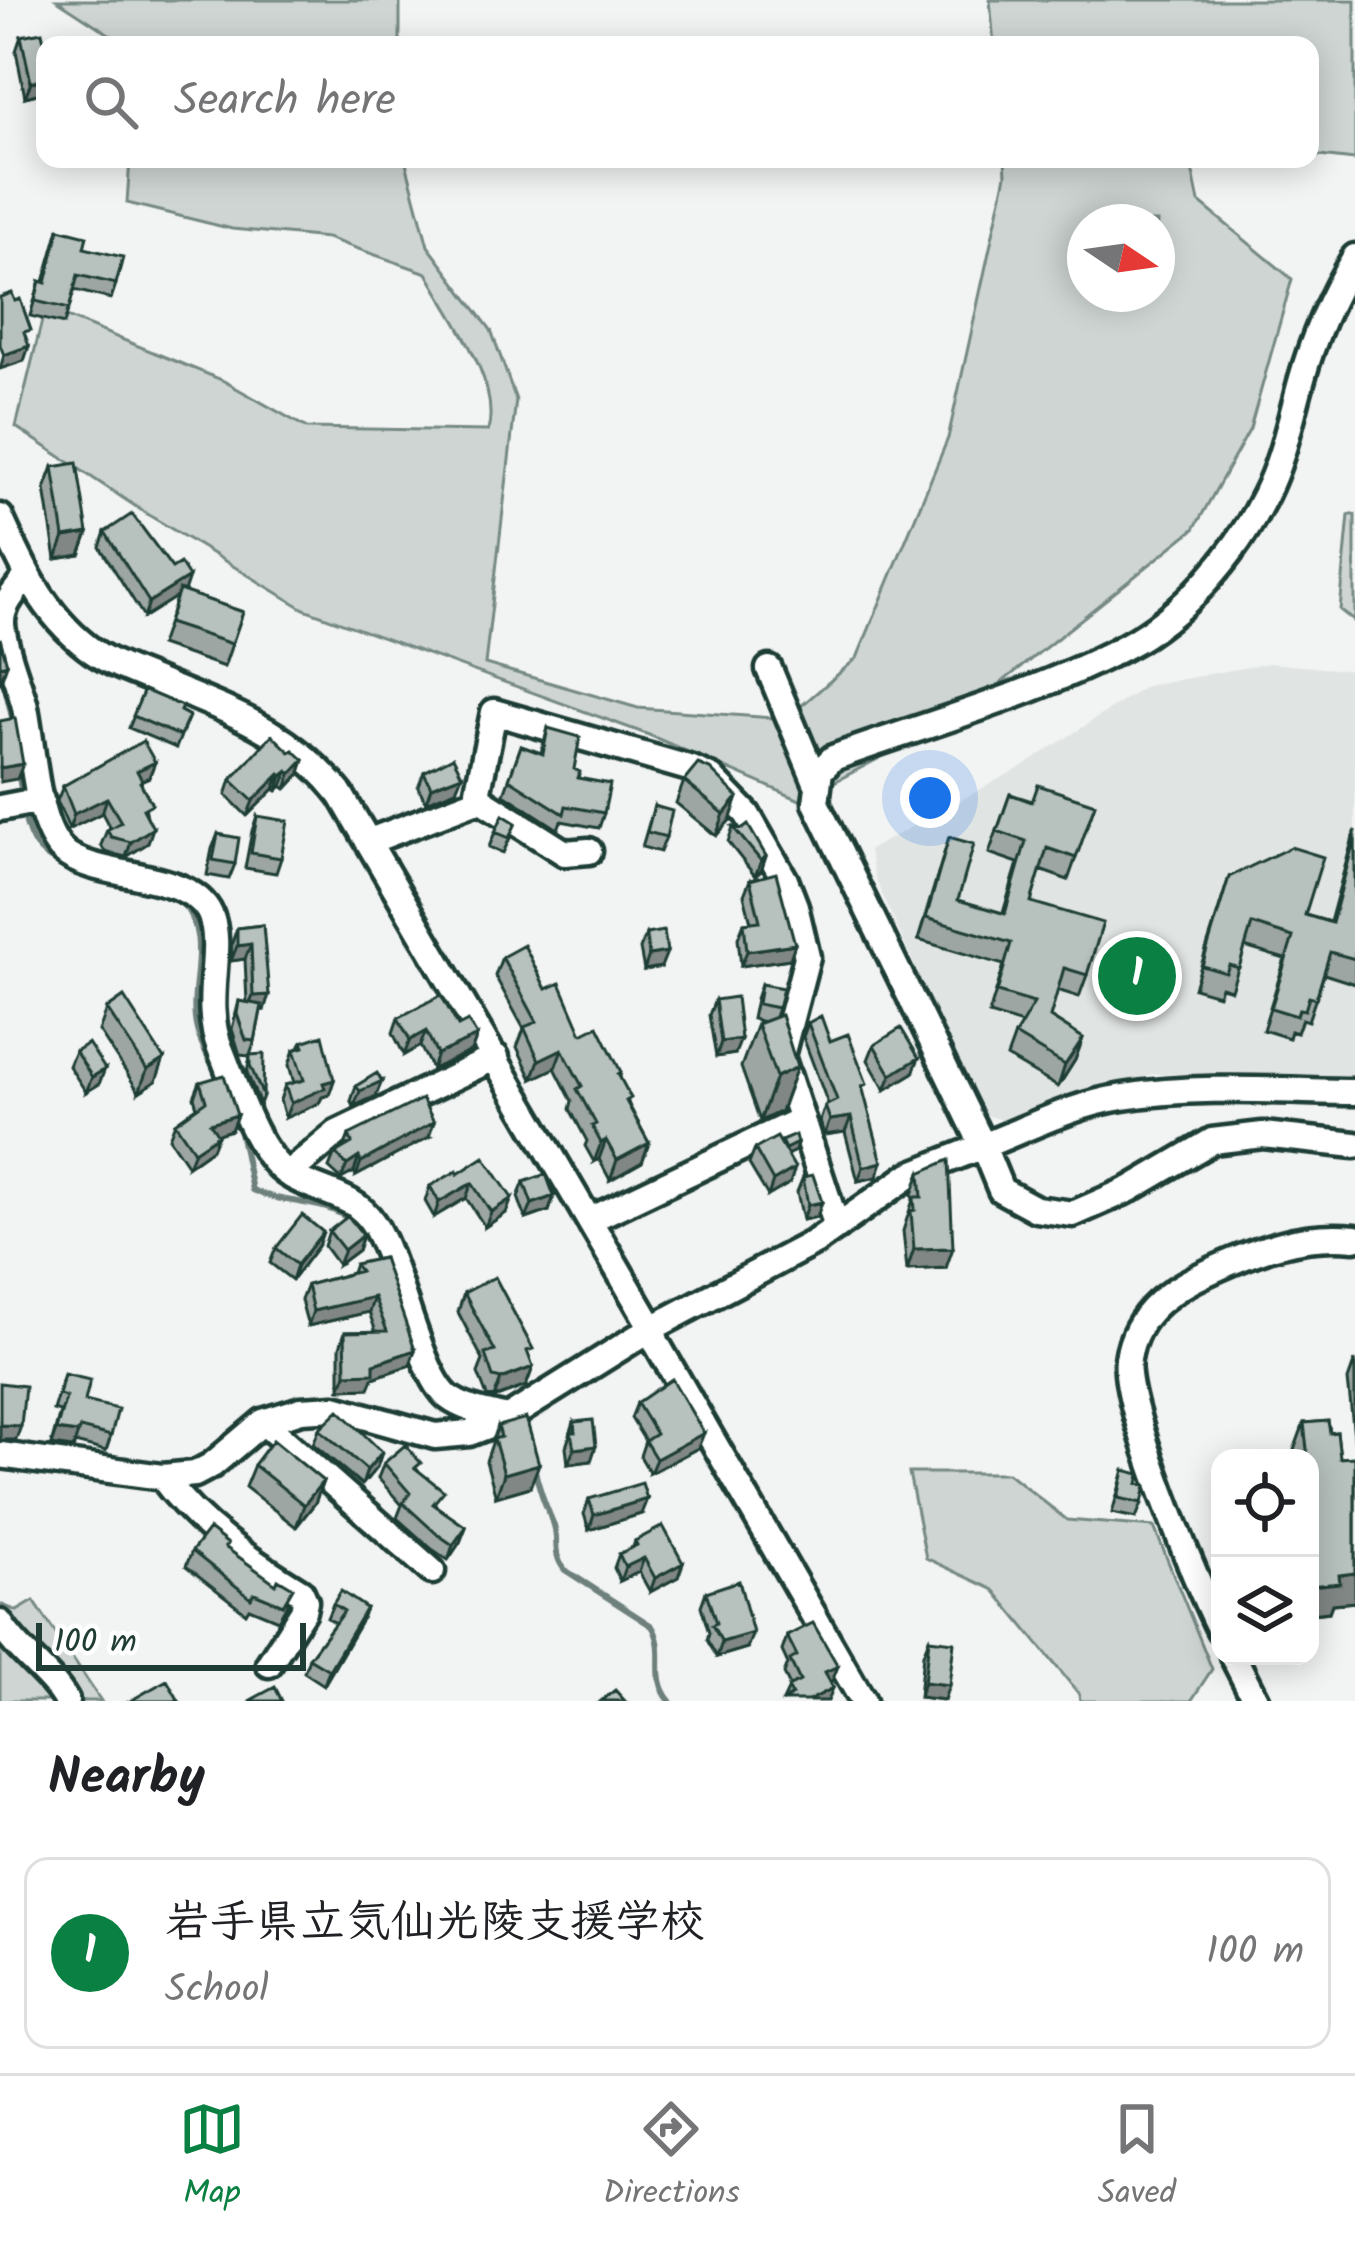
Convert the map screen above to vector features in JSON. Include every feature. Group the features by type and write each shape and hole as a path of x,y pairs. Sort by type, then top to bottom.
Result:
{"street":[{"path":"816,782 833,758 1071,671 1127,646 1178,608 1212,574 1265,495 1286,444 1317,333 1355,256"},
{"path":"0,517 26,577 90,650 261,725 320,767 341,795 590,1220 862,1701"},
{"path":"26,577 5,605 2,623 25,708 23,803 66,854 183,890 206,906 214,929 210,1009 214,1031 263,1149 288,1174 361,1208 384,1245 442,1391 465,1406 508,1418"},
{"path":"770,669 816,782 816,803 1000,1190 1036,1209 1073,1214 1130,1189 1212,1141 1263,1135 1355,1144"},
{"path":"589,851 566,853 480,799 494,712 692,769 712,778 747,814 785,880 807,957 781,1056 836,1227"},
{"path":"370,842 480,799"},
{"path":"288,1174 338,1133 496,1057"},
{"path":"0,1455 162,1477 195,1474 263,1422 301,1410 334,1408 436,1436 452,1436 508,1418 652,1328 733,1288 836,1227 910,1175 1050,1118 1120,1097 1195,1091 1355,1092"},
{"path":"590,1220 802,1119"},
{"path":"1211,1607 1140,1428 1127,1360 1144,1316 1176,1287 1269,1244 1324,1235 1355,1238"},
{"path":"263,1422 432,1571"},
{"path":"162,1477 180,1501 230,1547 301,1592 303,1611 269,1664"},
{"path":"0,1623 43,1675 57,1684 66,1701"},
{"path":"1238,1665 1256,1701"}],"shaded area":[{"path":"57,0 400,0 400,36 112,36"},
{"path":"990,0 1355,0 1355,160 1319,156 1319,36 993,36"},
{"path":"129,168 407,168 428,246 491,330 516,400 485,664 638,708 786,719 857,658 948,438 1006,168 1192,168 1199,202 1292,279 1250,429 1194,529 961,715 800,800 649,735 304,609 16,427 45,308 222,380 307,428 488,431 490,412 481,371 427,273 327,238 232,229 127,203"},
{"path":"1349,515 1355,515 1355,622 1340,610"},
{"path":"1269,663 1355,671 1355,1079 1153,1074 1008,1122 981,1113 875,878 869,850 1023,766 1146,686"},
{"path":"909,1473 1008,1473 1067,1520 1154,1527 1212,1669 1191,1701 1080,1701 994,1590 926,1558"},
{"path":"34,1601 101,1701 0,1701 0,1604 17,1611"}],"building":[{"path":"42,32 43,36 36,36 36,81 31,82 21,36"},
{"path":"59,229 87,236 84,248 123,257 116,284 78,275 69,309 35,301 40,281 46,283"},
{"path":"12,293 15,301 20,299 31,330 24,332 29,346 4,355 0,297"},
{"path":"77,463 88,533 64,537 53,467"},
{"path":"132,514 172,568 180,563 189,577 149,602 105,532"},
{"path":"179,590 243,612 232,644 168,623"},
{"path":"0,638 7,664 0,666"},
{"path":"144,690 182,706 180,711 189,716 180,736 133,716"},
{"path":"15,718 23,764 0,768 0,721"},
{"path":"548,728 580,737 574,769 580,772 578,778 610,784 604,813 566,806 564,814 509,779 521,746 543,754"},
{"path":"272,735 304,760 291,774 280,774 253,801 231,780"},
{"path":"143,741 155,762 137,771 152,804 143,809 153,828 131,842 111,837 107,830 121,822 107,798 74,814 63,786"},
{"path":"453,757 462,775 431,787 424,772"},
{"path":"698,764 710,769 738,797 724,814 684,781"},
{"path":"1038,785 1095,804 1076,858 1047,848 1031,902 1103,923 1087,975 1064,968 1050,1017 1083,1038 1065,1065 1015,1035 1034,1003 997,992 1011,943 926,918 949,837 974,844 958,900 1005,914 1026,841 997,831 1010,794 1032,802"},
{"path":"654,806 672,811 666,837 647,832"},
{"path":"503,815 516,823 509,838 495,832"},
{"path":"257,816 288,821 281,858 251,853"},
{"path":"748,825 766,856 761,861 733,827"},
{"path":"218,834 239,838 235,864 213,860"},
{"path":"1355,837 1355,959 1330,952 1316,999 1309,997 1305,1010 1299,1009 1297,1016 1271,1008 1293,937 1252,924 1239,968 1229,965 1226,973 1202,966 1229,877 1291,847 1323,857 1305,915 1332,923"},
{"path":"776,873 795,944 747,951 744,923 760,921 750,880"},
{"path":"263,925 269,995 253,996 251,944 237,946 237,928"},
{"path":"664,931 667,952 649,955 646,934"},
{"path":"524,945 546,989 560,983 582,1034 598,1026 621,1072 631,1098 626,1101 649,1143 617,1160 592,1126 596,1124 577,1089 582,1086 562,1049 539,1060 524,1027 537,1022 502,957"},
{"path":"761,984 783,988 778,1008 758,1004"},
{"path":"441,995 458,1026 468,1021 477,1036 437,1054 426,1031 410,1040 398,1018"},
{"path":"124,997 164,1059 147,1070 107,1009"},
{"path":"736,997 741,1039 721,1042 715,1000"},
{"path":"239,1001 262,1005 255,1041 246,1040 237,1014"},
{"path":"781,1015 797,1067 776,1077 757,1024"},
{"path":"821,1016 830,1041 848,1034 867,1084 862,1086 882,1162 863,1167 851,1117 830,1120 825,1106 837,1100 808,1023"},
{"path":"901,1028 919,1058 891,1075 874,1045"},
{"path":"323,1035 334,1080 291,1103 285,1085 304,1080 294,1050"},
{"path":"88,1043 105,1069 92,1077 75,1051"},
{"path":"264,1054 263,1096 250,1055"},
{"path":"377,1073 382,1081 360,1091 356,1086"},
{"path":"224,1075 237,1115 210,1123 218,1135 194,1151 175,1123 206,1101 200,1082"},
{"path":"422,1099 434,1122 361,1162 359,1157 347,1165 335,1153 352,1143 349,1135"},
{"path":"795,1135 797,1143 785,1149 781,1141"},
{"path":"777,1137 795,1168 773,1181 755,1149"},
{"path":"484,1157 512,1198 491,1212 472,1183 439,1202 430,1186"},
{"path":"949,1160 953,1248 914,1249 911,1211 915,1210 914,1197 922,1197 920,1173"},
{"path":"546,1174 554,1196 532,1204 524,1182"},
{"path":"813,1175 822,1202 808,1205 803,1177"},
{"path":"302,1215 323,1232 297,1265 276,1248"},
{"path":"348,1216 363,1235 344,1250 329,1231"},
{"path":"383,1258 415,1350 374,1364 374,1373 346,1374 345,1332 387,1331 374,1297 313,1311 307,1285 360,1271 355,1264"},
{"path":"495,1277 533,1349 527,1351 533,1367 501,1379 493,1377 485,1354 495,1351 464,1293"},
{"path":"64,1374 90,1380 85,1401 118,1409 111,1436 80,1428 78,1433 56,1430 66,1397 59,1395"},
{"path":"672,1379 704,1433 656,1459 645,1441 656,1434 637,1403"},
{"path":"0,1383 25,1386 21,1426 0,1425"},
{"path":"339,1410 382,1452 367,1470 319,1429"},
{"path":"526,1418 539,1464 504,1474 494,1439 501,1437 498,1426"},
{"path":"593,1420 596,1446 574,1449 574,1422"},
{"path":"1328,1421 1330,1433 1337,1432 1340,1458 1355,1457 1355,1573 1339,1575 1340,1583 1319,1585 1319,1449 1307,1449 1304,1423"},
{"path":"273,1440 323,1481 304,1505 254,1465"},
{"path":"405,1445 421,1463 415,1468 444,1491 433,1504 466,1527 453,1545 403,1503 410,1493 384,1463"},
{"path":"1124,1470 1140,1474 1138,1484 1146,1486 1142,1503 1118,1498"},
{"path":"642,1483 647,1499 594,1515 589,1499"},
{"path":"663,1526 683,1563 655,1578 644,1558 625,1567 619,1554"},
{"path":"209,1529 228,1544 225,1547 276,1584 278,1579 293,1588 283,1605 254,1593 251,1598 192,1551"},
{"path":"739,1581 753,1633 722,1642 712,1625 716,1623 706,1592"},
{"path":"341,1591 366,1608 329,1670 309,1658 344,1611 333,1604"},
{"path":"813,1623 838,1666 825,1672 833,1688 808,1701 784,1701 792,1695 788,1687 800,1681 790,1660 797,1656 787,1636"},
{"path":"929,1639 954,1642 949,1685 924,1682"},
{"path":"167,1680 179,1701 130,1701"},
{"path":"275,1687 282,1701 249,1701"},
{"path":"615,1690 625,1701 601,1701"}],"waterway":[{"path":"2,674 14,726"},
{"path":"18,769 22,797"},
{"path":"23,810 37,848 72,868"},
{"path":"181,902 191,916 198,947 197,1030 221,1082"},
{"path":"238,1122 252,1190 340,1213 366,1235"},
{"path":"417,1370 435,1399"},
{"path":"534,1466 561,1564 652,1626 659,1645 661,1683 670,1701"}],"place":[{"name":"岩手県立気仙光陵支援学校","path":"1137,976"}]}
